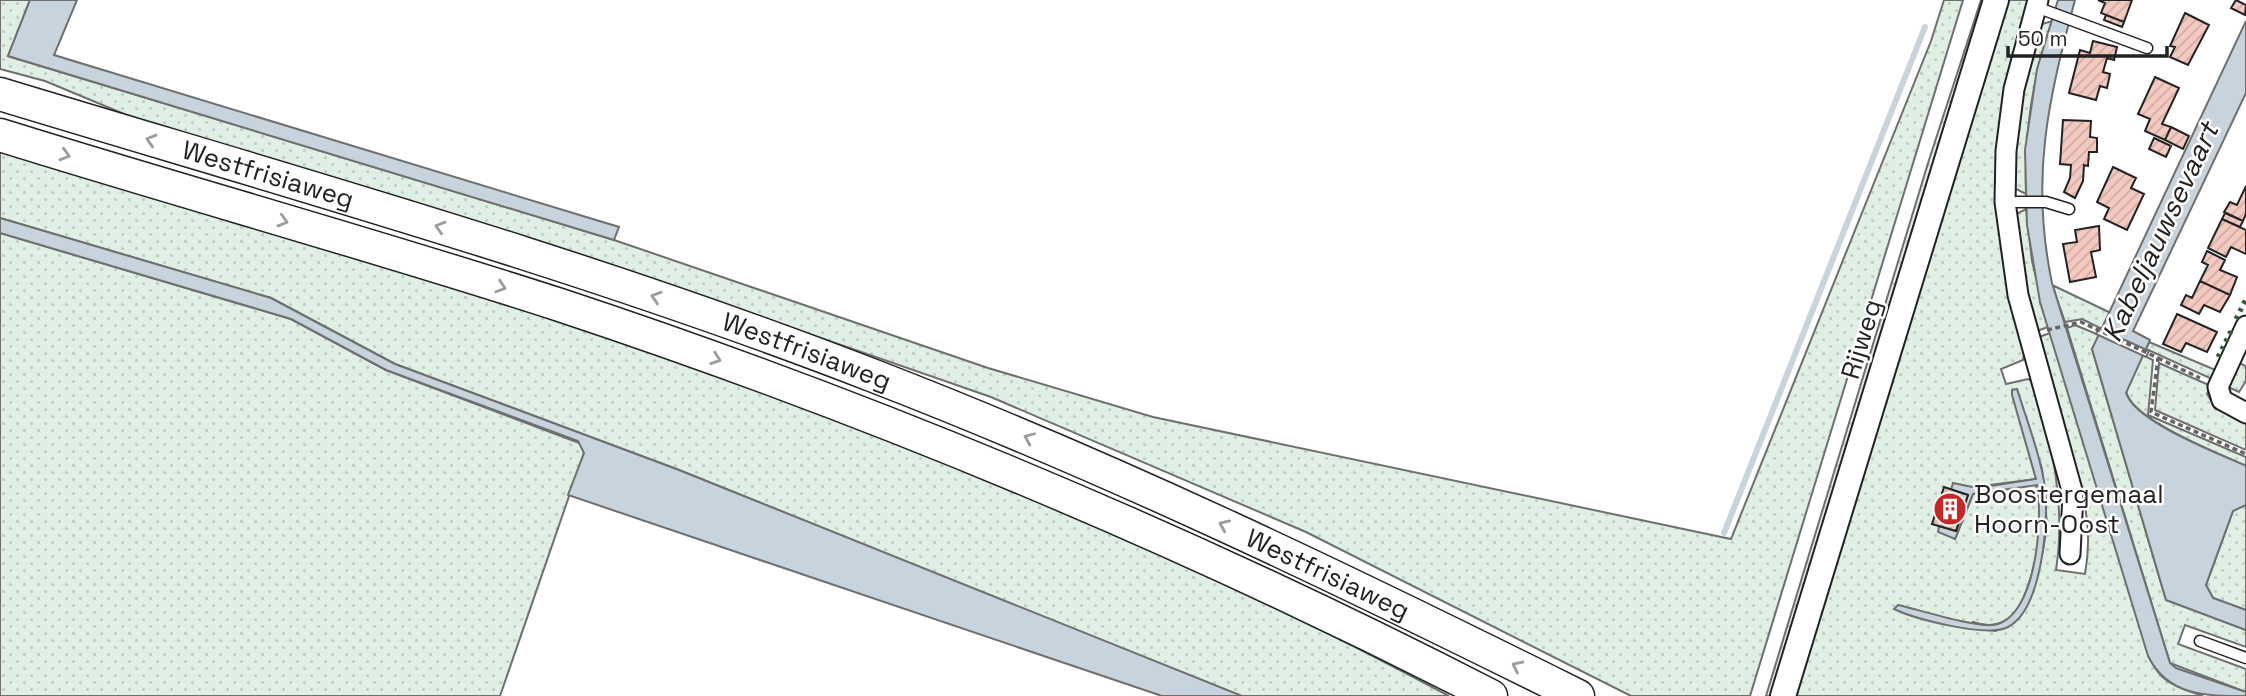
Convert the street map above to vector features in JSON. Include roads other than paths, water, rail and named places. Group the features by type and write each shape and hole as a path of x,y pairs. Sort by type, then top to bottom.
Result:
{"highway":[{"name":"Westfrisiaweg","path":"0,94 528,254 705,313 862,371 1081,460 1257,539 1578,696"},
{"name":"Westfrisiaweg","path":"0,135 444,269 749,372 961,453 1189,550 1491,696"}],"street":[{"name":"Rijweg","path":"1783,696 1996,0"},
{"path":"2042,7 2014,89 2006,151 2014,202 2018,295 2073,494 2070,554"},
{"path":"2246,327 2218,387 2222,400 2246,413"}],"lane":[{"path":"2042,7 2147,48"},
{"path":"2014,202 2046,202 2069,209"},
{"path":"2200,641 2246,658"}],"water":[{"path":"30,0 77,0 54,55 619,227 614,240 8,56"},
{"path":"2058,0 2075,0 2050,106 2042,174 2046,245 2052,283 2170,663 2176,668 2246,692 2246,696 2189,691 2166,679 2148,656 2040,302 2027,225 2025,150 2037,69"},
{"name":"Kabeljauwsevaart","path":"2246,21 2246,93 2133,331 2150,340 2126,393 2145,415 2161,425 2246,466 2246,505 2233,511 2206,585 2213,598 2246,610 2246,630 2166,600 2092,349"},
{"path":"0,218 271,298 395,364 679,470 1242,696 1162,696 568,495 584,453 578,441 386,370 291,319 0,233"},
{"path":"2017,389 2040,462 2046,502 2041,563 2029,603 2020,617 2008,627 1998,630 1951,626 1894,609 1898,605 1960,621 1993,625 2008,619 2019,605 2028,587 2034,565 2039,520 2037,485 1973,494 1955,539 1938,532 1939,526 1956,531 1968,495 1951,490 1953,483 1977,488 2036,479 2012,395 2012,390"}],"waterway":[{"path":"1724,533 1925,27"}],"place":[{"name":"Boostergemaal Hoorn-Oost","path":"1950,509"}]}
